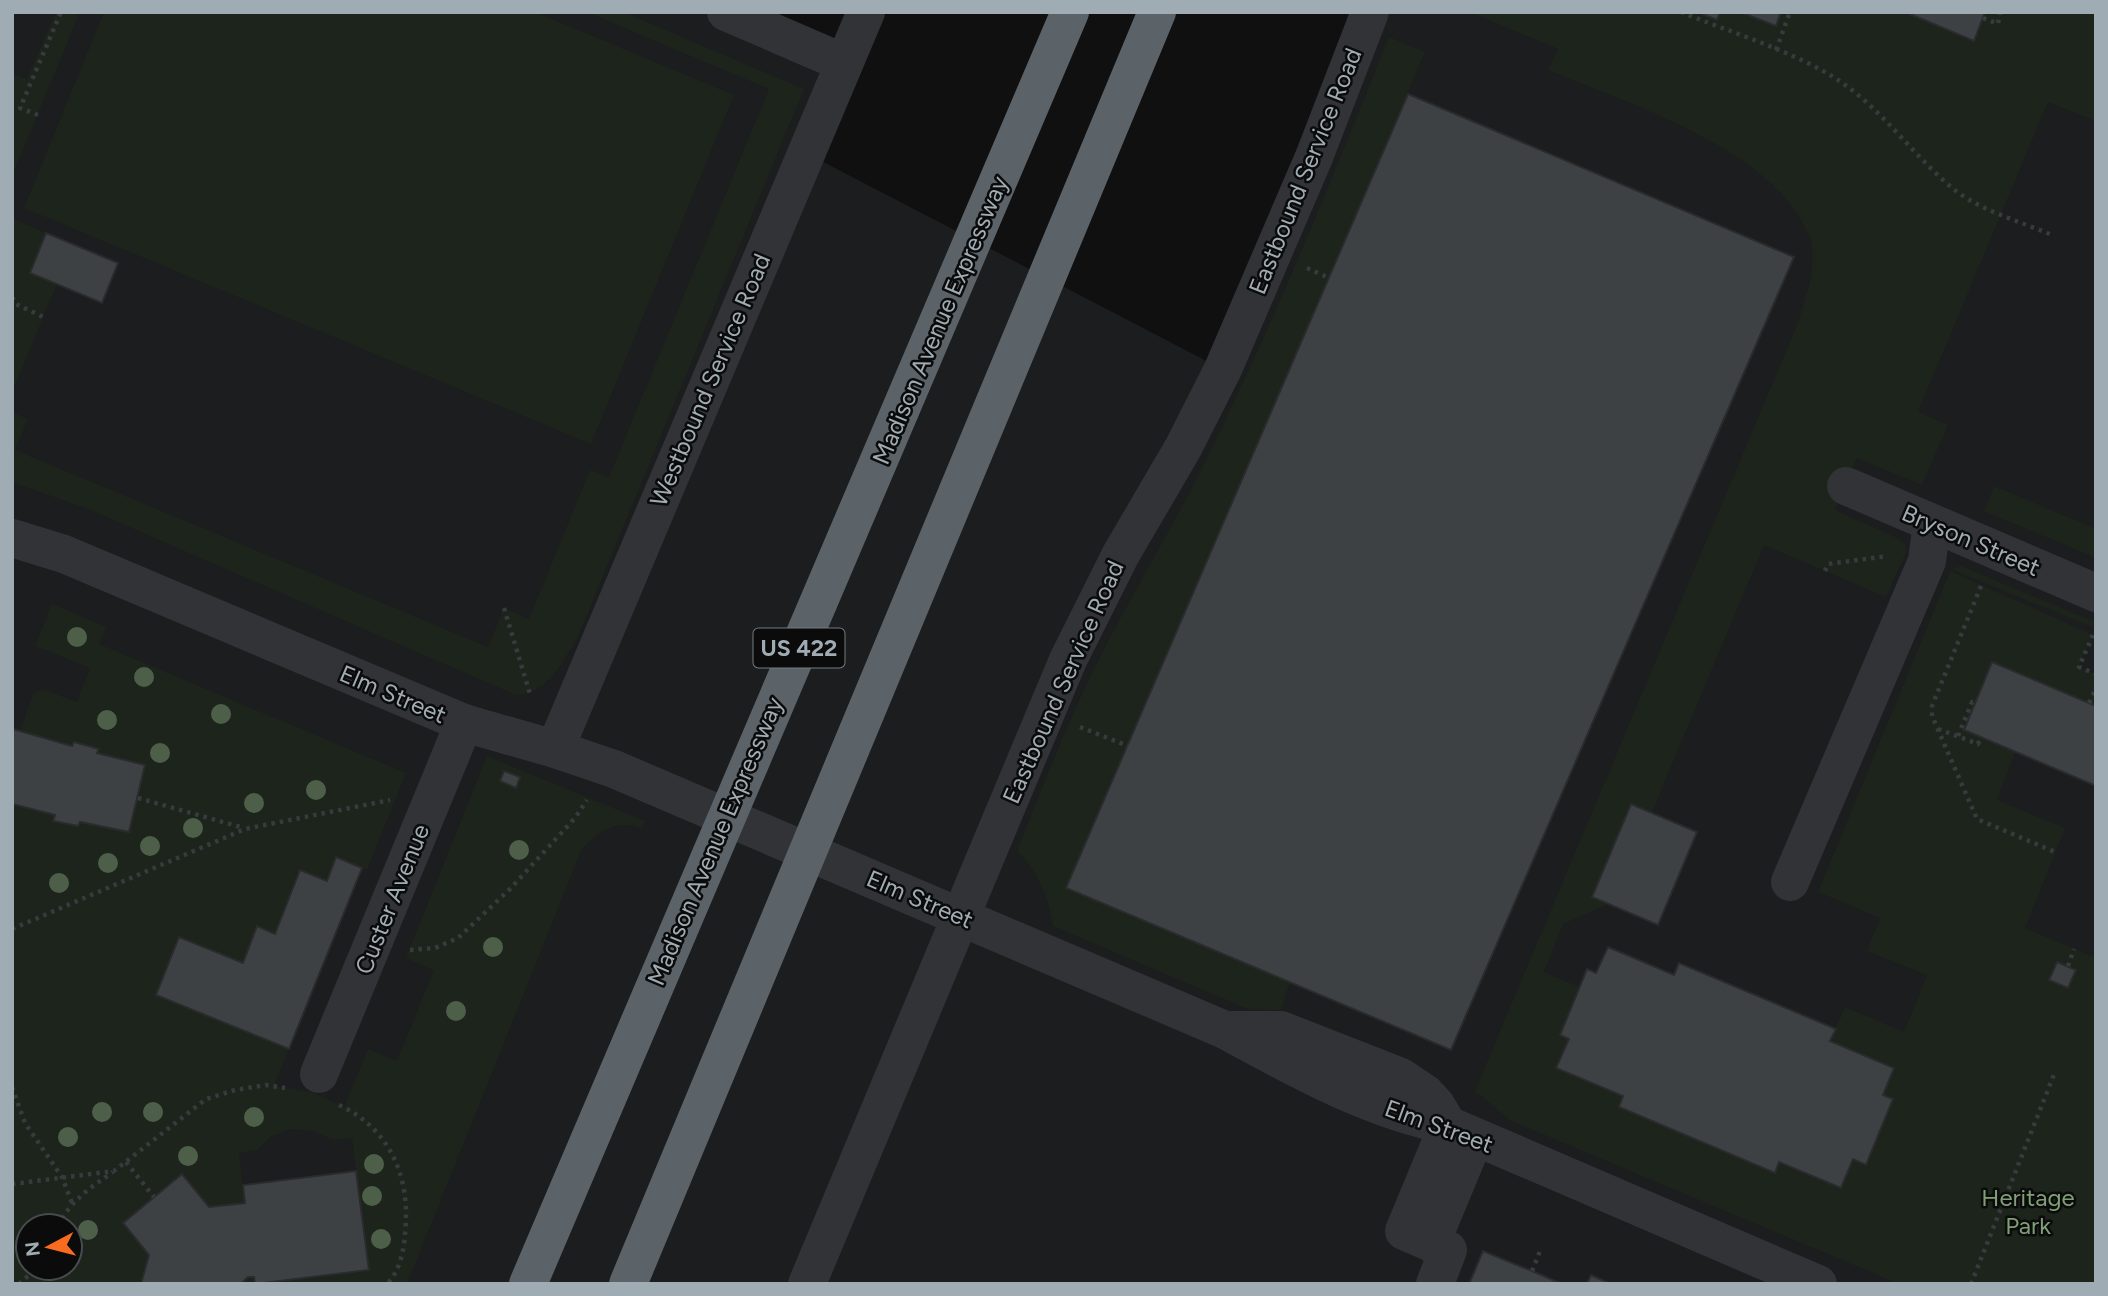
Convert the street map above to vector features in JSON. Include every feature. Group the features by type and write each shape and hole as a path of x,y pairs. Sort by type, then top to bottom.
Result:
{"highway":[{"name":"Madison Avenue Expressway","path":"528,1284 675,932 1070,12"},
{"path":"628,1284 1157,12"}],"street":[{"path":"726,12 844,63"},
{"name":"Westbound Service Road","path":"555,749 866,12"},
{"name":"Eastbound Service Road","path":"807,1284 1068,660 1121,554 1183,448 1223,369 1314,157 1370,12"},
{"name":"Bryson Street","path":"1846,486 2096,593"},
{"path":"1790,881 1927,561 1932,523"},
{"name":"Elm Street","path":"12,538 64,554 464,723 614,769 1225,1030 1282,1030 1401,1077 1426,1094 1461,1131 1818,1284"},
{"name":"Custer Avenue","path":"315,1088 464,723"},
{"path":"1435,1284 1448,1250 1418,1237 1461,1131"}],"path":[{"path":"38,115 20,108 61,12"},
{"path":"1681,12 1776,50 1837,79 1866,100 1952,188 1981,205 2052,235"},
{"path":"1776,50 1790,12"},
{"path":"1983,18 1998,24 2000,12"},
{"path":"1297,264 1329,278"},
{"path":"12,297 16,304 43,317"},
{"path":"1982,585 1932,706 1932,716 1977,819 2055,852"},
{"path":"504,608 530,694"},
{"path":"2093,635 2079,667 2096,674"},
{"path":"2089,703 2096,688"},
{"path":"1958,736 1972,702 1975,703"},
{"path":"1069,722 1128,746"},
{"path":"1937,729 1978,744 1981,737"},
{"path":"138,798 245,829"},
{"path":"410,950 446,945 466,932 558,836 588,798"},
{"path":"12,929 245,829 395,799"},
{"path":"2067,966 2074,949"},
{"path":"1971,1284 2054,1072"},
{"path":"67,1212 79,1195 206,1099 235,1090 266,1085 315,1088 361,1118 385,1144 401,1172 405,1189 405,1242 401,1261 387,1284"},
{"path":"12,1087 25,1123 62,1177 72,1203"},
{"path":"126,1162 154,1197"},
{"path":"12,1184 114,1171"},
{"path":"1532,1272 1540,1251"}],"shaded area":[{"path":"12,12 726,12 844,63 806,153 1222,369 1370,12 2096,12 2096,1284 12,1284"}],"green space":[{"path":"56,12 80,12 12,176 12,74 27,79"},
{"path":"104,12 535,12 734,95 591,444 24,208"},
{"path":"587,12 624,12 804,89 577,639 545,683 537,689 516,695 88,509 12,482 12,412 28,419 15,450 488,647 504,608 529,619 590,470 609,477 769,89"},
{"name":"Heritage Park","path":"1470,12 1697,12 1717,20 1720,12 1740,12 1775,26 1781,12 2096,12 2096,121 2048,102 1918,412 1948,425 1922,485 1857,458 1835,510 1905,544 1906,553 1886,597 1764,545 1652,812 1631,804 1592,896 1609,904 1563,924 1544,972 1580,987 1560,1035 1569,1039 1556,1068 1623,1096 1620,1107 1775,1173 1779,1162 1842,1188 1853,1159 1866,1164 1893,1100 1883,1095 1830,1041 1845,1007 1904,1032 1927,975 1867,951 1880,918 1818,892 1950,571 2093,635 2079,667 2096,674 2096,706 1993,662 1964,730 2015,752 1997,800 2065,828 2025,928 2096,958 2096,1284 1899,1284 1509,1120 1482,1096 1474,1093 1797,325 1809,284 1812,262 1811,241 1804,226 1785,198 1759,173 1727,150 1691,130 1548,70 1558,49","holes":["2057,962 2076,969 2068,988 2050,980"]},
{"path":"1389,37 1425,52 1329,278 1290,982 1281,1010 1248,1009 1053,926 1041,885 1017,851 1087,684 1199,474 1250,367 1322,203"},
{"path":"12,218 46,233 30,272 57,284 12,392"},
{"path":"1994,486 2096,529 2096,558 1984,511"},
{"path":"1961,566 2095,622 2092,627 1951,569"},
{"path":"52,604 106,627 99,644 406,773 367,870 336,857 327,881 300,870 275,934 257,927 243,963 179,937 156,995 289,1049 274,1086 312,1092 344,1107 368,1049 397,1061 434,970 406,958 487,756 645,821 642,828 624,825 608,829 593,838 581,851 407,1284 255,1284 369,1270 352,1138 333,1140 313,1131 291,1129 270,1137 257,1150 239,1153 245,1203 209,1207 182,1174 123,1223 149,1255 141,1284 12,1284 12,804 55,815 54,821 78,826 80,822 129,832 145,766 97,753 99,750 72,746 20,731 33,694 43,689 77,702 90,668 35,646"},
{"path":"248,1277 254,1277 255,1284 241,1284"}],"building":[{"path":"1697,12 1720,12 1717,20"},
{"path":"1740,12 1781,12 1776,26"},
{"path":"1905,12 1985,12 1974,41"},
{"path":"1408,94 1794,257 1451,1050 1066,888"},
{"path":"46,233 118,263 102,303 30,273"},
{"path":"1992,662 2096,706 2096,786 1964,730"},
{"path":"13,729 72,746 74,742 99,749 97,753 145,765 129,832 80,822 78,826 53,821 55,815 12,804"},
{"path":"504,771 520,777 516,788 500,781"},
{"path":"1631,804 1697,832 1658,925 1592,897"},
{"path":"336,857 362,868 289,1049 156,995 179,937 243,963 257,926 275,934 300,870 327,881"},
{"path":"1608,947 1674,975 1679,963 1836,1029 1830,1041 1894,1068 1883,1095 1893,1099 1866,1165 1853,1159 1841,1188 1779,1162 1775,1173 1619,1107 1623,1096 1556,1068 1569,1039 1560,1035 1587,969 1596,973"},
{"path":"2057,962 2076,970 2068,988 2049,980"},
{"path":"356,1171 369,1270 255,1284 254,1277 248,1277 241,1284 141,1284 149,1255 123,1223 182,1174 209,1207 245,1203 243,1185"},
{"path":"1483,1251 1532,1271 1562,1284 1469,1284"},
{"path":"1591,1275 1611,1284 1587,1284"}]}
